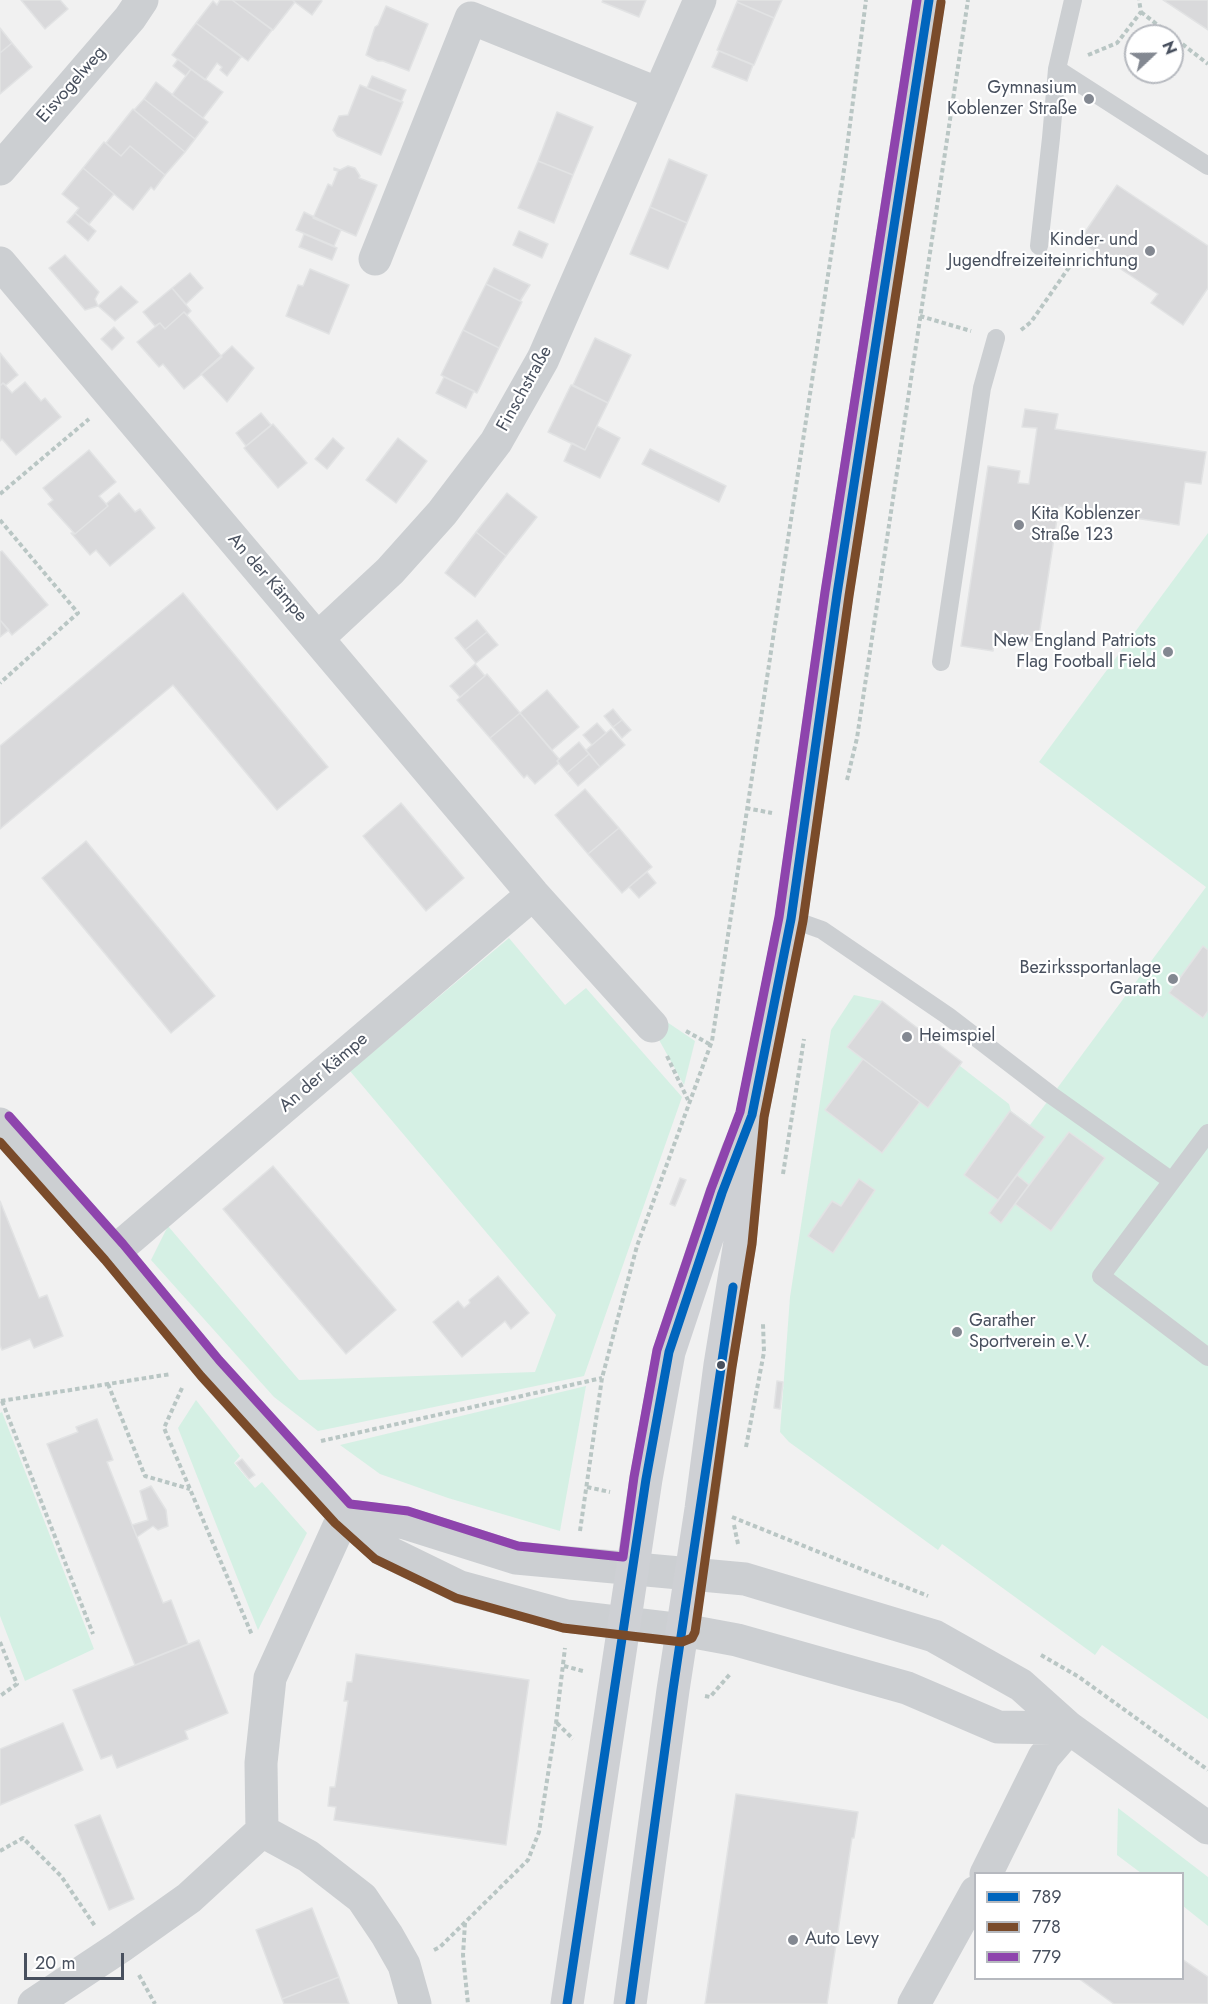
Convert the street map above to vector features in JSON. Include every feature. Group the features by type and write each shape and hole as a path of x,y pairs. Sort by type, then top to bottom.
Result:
{"main road":[{"path":"630,2004 720,1365 740,1242 752,1115 791,919 837,594 929,0"},
{"path":"567,2004 646,1479 669,1353 722,1193 752,1115"}],"street":[{"name":"Finschstraße","path":"318,638 390,571 442,513 496,442 543,359 700,0"},
{"name":"Eisvogelweg","path":"0,169 128,6"},
{"path":"375,259 471,18 659,94"},
{"name":"An der Kämpe","path":"0,263 533,894 652,1026"},
{"name":"An der Kämpe","path":"114,1252 533,894"},
{"path":"0,1124 114,1252 200,1369 283,1449 344,1515 382,1549 460,1587 566,1616 683,1630 737,1640 907,1688 998,1727 1069,1728"},
{"path":"344,1515 405,1523 516,1558 745,1579 934,1636 1020,1685 1069,1728 1208,1828"},
{"path":"34,2004 189,1898 262,1831 261,1763 270,1678 344,1515"},
{"path":"988,1872 1044,1757 1069,1728"},
{"path":"262,1831 308,1856 362,1898 404,1965 415,2004"},
{"path":"914,2004 974,1898"}],"lane":[{"path":"1039,246 1057,69 1074,0"},
{"path":"1057,69 1208,166"},
{"path":"941,663 982,388 996,338"},
{"path":"791,919 822,930 948,1016 1051,1095 1172,1181"},
{"path":"1208,1133 1101,1276 1208,1357"}],"path":[{"path":"587,1487 602,1378 637,1246 712,1041 845,163 866,0"},
{"path":"1139,0 1141,12 1208,64"},
{"path":"1057,69 1117,43 1141,12"},
{"path":"920,316 996,338 1021,330 1031,322 1070,266 1039,246"},
{"path":"0,494 114,398"},
{"path":"0,520 78,613 0,683"},
{"path":"652,1026 689,1101"},
{"path":"93,1634 1,1401 200,1369"},
{"path":"200,1369 164,1428 270,1678"},
{"path":"283,1449 602,1378"},
{"path":"108,1384 145,1476 190,1490"},
{"path":"0,1642 17,1684 0,1696"},
{"path":"404,1965 440,1947 528,1860 541,1821 564,1666"},
{"path":"0,1851 23,1838 61,1876 112,1951"},
{"path":"465,1923 463,1955 468,2004"}],"green space":[{"name":"Garather Sportverein e.V.","path":"1208,533 1208,1719 1102,1645 1095,1655 942,1544 938,1550 789,1442 780,1432 790,1297 831,1030 854,995 882,1001 962,1062 960,1066 1009,1104 1011,1111 1030,1125 1206,887 1039,762"},
{"path":"509,938 565,1005 586,988 682,1097 584,1376 318,1431 274,1397 151,1260 168,1226 299,1380 535,1372 556,1315 350,1071"},
{"path":"667,1022 695,1041 684,1085 658,1038"},
{"path":"586,1386 560,1531 448,1498 380,1474 340,1445"},
{"path":"196,1400 240,1456 234,1463 255,1488 262,1482 307,1533 258,1630 178,1428"},
{"path":"2,1412 94,1649 25,1681 0,1616 0,1413"},
{"path":"1118,1808 1208,1877 1208,1926 1184,1907 1184,1872 1140,1872 1117,1855"}],"building":[{"path":"21,0 60,0 68,9 45,29"},
{"path":"220,0 232,0 272,30 248,61 196,23 213,1 217,5"},
{"path":"232,0 292,0 295,2 273,30"},
{"path":"292,0 321,0 322,1 312,15"},
{"path":"603,0 646,0 639,17 602,2"},
{"path":"738,0 782,0 774,18 737,2"},
{"path":"1163,0 1208,0 1208,30"},
{"path":"737,2 774,18 754,65 717,50"},
{"path":"386,6 428,24 409,71 366,55 375,27"},
{"path":"196,23 241,57 227,76 220,70 222,67 217,63 205,80 172,55"},
{"path":"0,28 12,43 0,53"},
{"path":"12,43 32,67 0,94 0,53"},
{"path":"719,51 753,65 747,81 712,67"},
{"path":"178,59 191,69 186,76 173,66"},
{"path":"191,69 223,92 203,118 172,95"},
{"path":"372,76 406,90 401,102 367,88"},
{"path":"156,82 208,122 195,139 144,99"},
{"path":"360,85 403,102 381,155 337,136 333,130 339,116 348,115"},
{"path":"144,99 195,139 185,152 134,110"},
{"path":"133,109 185,152 165,175 130,146 121,156 106,143"},
{"path":"557,112 593,127 573,175 538,161"},
{"path":"104,142 121,156 130,146 165,175 154,190 151,187 133,210 83,168"},
{"path":"669,159 707,175 687,223 650,207"},
{"path":"538,161 573,175 554,223 518,208"},
{"path":"348,166 355,168 359,178 377,185 356,236 313,218 328,184 332,186 338,171 334,168 340,170"},
{"path":"83,168 114,194 89,224 75,213 79,208 62,194"},
{"path":"1117,185 1208,246 1208,288 1183,325 1151,303 1158,294 1079,241"},
{"path":"650,207 687,223 668,269 630,254"},
{"path":"304,212 341,230 334,246 296,230"},
{"path":"75,213 96,231 88,241 67,222"},
{"path":"519,231 548,244 542,258 513,245"},
{"path":"304,234 337,248 332,260 299,247"},
{"path":"65,255 99,292 95,299 98,306 85,310 49,268"},
{"path":"494,268 530,285 520,301 486,284"},
{"path":"310,269 349,285 329,334 286,316 298,285 303,286"},
{"path":"190,273 203,288 186,304 172,288"},
{"path":"486,284 522,302 499,348 463,330"},
{"path":"121,286 138,302 115,321 98,306"},
{"path":"172,288 191,311 187,315 184,312 165,329 160,323 155,326 143,312"},
{"path":"184,312 222,357 184,389 163,364 159,367 137,342 160,323 165,329"},
{"path":"114,327 124,338 112,350 101,339"},
{"path":"463,330 499,348 477,393 441,375"},
{"path":"595,338 631,355 608,403 573,385"},
{"path":"232,346 254,368 227,402 201,374"},
{"path":"0,353 18,375 6,385 3,383 0,386"},
{"path":"444,377 474,391 466,408 436,393"},
{"path":"25,382 41,401 45,398 61,417 16,455 2,439 0,441 0,386 3,383 12,393"},
{"path":"571,385 608,403 585,450 548,432"},
{"path":"1025,409 1058,414 1055,429 1206,452 1201,484 1185,482 1179,525 1059,506 1038,642 995,635 993,651 961,646 988,466 1020,471 1018,483 1029,484 1037,428 1022,427"},
{"path":"261,413 271,425 246,446 236,433"},
{"path":"273,424 307,463 278,488 244,448"},
{"path":"597,426 620,438 600,478 564,461 572,443 585,450"},
{"path":"333,438 344,448 327,469 315,459"},
{"path":"398,438 427,461 396,503 366,480"},
{"path":"650,449 726,486 719,502 642,464"},
{"path":"89,450 116,482 99,496 108,506 75,534 48,504 53,500 43,488"},
{"path":"119,493 135,512 140,509 155,528 110,566 96,550 90,555 71,533 75,534 108,506 106,504"},
{"path":"507,493 537,517 506,556 476,532"},
{"path":"476,532 506,556 475,597 445,573"},
{"path":"2,551 48,605 12,635 0,620 0,552"},
{"path":"183,593 328,767 277,810 173,685 0,829 0,746"},
{"path":"0,620 9,630 0,637"},
{"path":"477,620 487,632 465,650 455,638"},
{"path":"487,632 498,645 476,663 465,650"},
{"path":"475,664 485,676 460,697 450,686"},
{"path":"487,674 520,713 490,738 457,700"},
{"path":"547,690 579,727 552,750 520,713"},
{"path":"613,709 622,720 613,727 604,716"},
{"path":"520,713 559,759 557,761 559,763 535,784 527,775 524,778 490,738"},
{"path":"622,720 631,730 622,738 613,727"},
{"path":"597,723 606,733 592,745 583,735"},
{"path":"611,729 625,745 600,767 586,750"},
{"path":"579,742 589,754 567,773 557,761"},
{"path":"589,754 600,767 578,786 567,773"},
{"path":"585,789 619,828 588,854 555,815"},
{"path":"401,803 464,878 426,911 363,836"},
{"path":"619,828 652,867 622,893 588,854"},
{"path":"86,841 215,996 171,1033 42,878"},
{"path":"647,872 656,883 639,898 629,887"},
{"path":"1203,946 1208,950 1208,1011 1203,1018 1169,993"},
{"path":"882,1001 962,1062 928,1108 847,1047"},
{"path":"863,1059 920,1102 882,1153 825,1110"},
{"path":"1010,1111 1045,1137 998,1200 964,1175"},
{"path":"1069,1132 1105,1158 1051,1231 1015,1204"},
{"path":"273,1166 396,1310 346,1354 223,1209"},
{"path":"1017,1175 1029,1185 1001,1223 989,1213"},
{"path":"680,1178 686,1180 675,1206 670,1204"},
{"path":"859,1179 875,1190 833,1253 808,1236 832,1201 841,1206"},
{"path":"0,1201 39,1298 47,1295 63,1336 34,1348 30,1339 2,1350 0,1345"},
{"path":"498,1276 529,1313 511,1329 505,1321 462,1357 433,1322 458,1301 464,1308 470,1303 469,1300"},
{"path":"777,1381 783,1382 780,1409 774,1408"},
{"path":"97,1419 113,1460 107,1462 163,1603 171,1600 188,1644 135,1665 47,1444 78,1432 76,1427"},
{"path":"242,1459 255,1475 249,1479 236,1463"},
{"path":"151,1486 166,1510 168,1526 158,1530 153,1526 137,1537 132,1525 148,1520 140,1491"},
{"path":"199,1640 228,1713 185,1731 188,1739 117,1768 112,1755 101,1759 73,1690"},
{"path":"356,1654 529,1680 506,1845 334,1820 336,1807 328,1806 330,1787 335,1787 348,1701 344,1701 347,1682 352,1682"},
{"path":"63,1723 83,1770 0,1805 0,1749"},
{"path":"736,1794 858,1812 827,2004 705,2004"},
{"path":"100,1815 134,1899 109,1910 75,1825"},
{"path":"312,1908 339,1977 282,1999 256,1930"},
{"path":"1184,1960 1208,1977 1208,2004 1114,2004 1081,1980 1184,1980"},
{"path":"339,1977 349,2004 284,2004 282,1999"}],"transit line":[{"name":"779","path":"9,1116 123,1244 219,1360 350,1504 408,1511 518,1546 623,1557 634,1477 657,1350 711,1189 740,1112 779,917 825,592 917,0"},
{"name":"789","path":"567,2004 646,1479 669,1352 722,1193 752,1115 791,919 837,594 929,0"},
{"name":"778","path":"0,1142 105,1260 201,1376 335,1523 375,1559 456,1598 563,1628 682,1642 692,1638 695,1632 732,1367 752,1244 764,1117 803,921 849,596 941,2"},
{"name":"789","path":"630,2004 673,1690 733,1287"}],"place":[{"name":"Gymnasium Koblenzer Straße","path":"1089,99"},
{"name":"Kinder- und Jugendfreizeiteinrichtung","path":"1150,251"},
{"name":"Kita Koblenzer Straße 123","path":"1019,525"},
{"name":"New England Patriots Flag Football Field","path":"1168,652"},
{"name":"Bezirkssportanlage Garath","path":"1173,979"},
{"name":"Heimspiel","path":"907,1037"},
{"name":"Garather Sportverein e.V.","path":"957,1332"},
{"name":"Auto Levy","path":"793,1940"}]}
